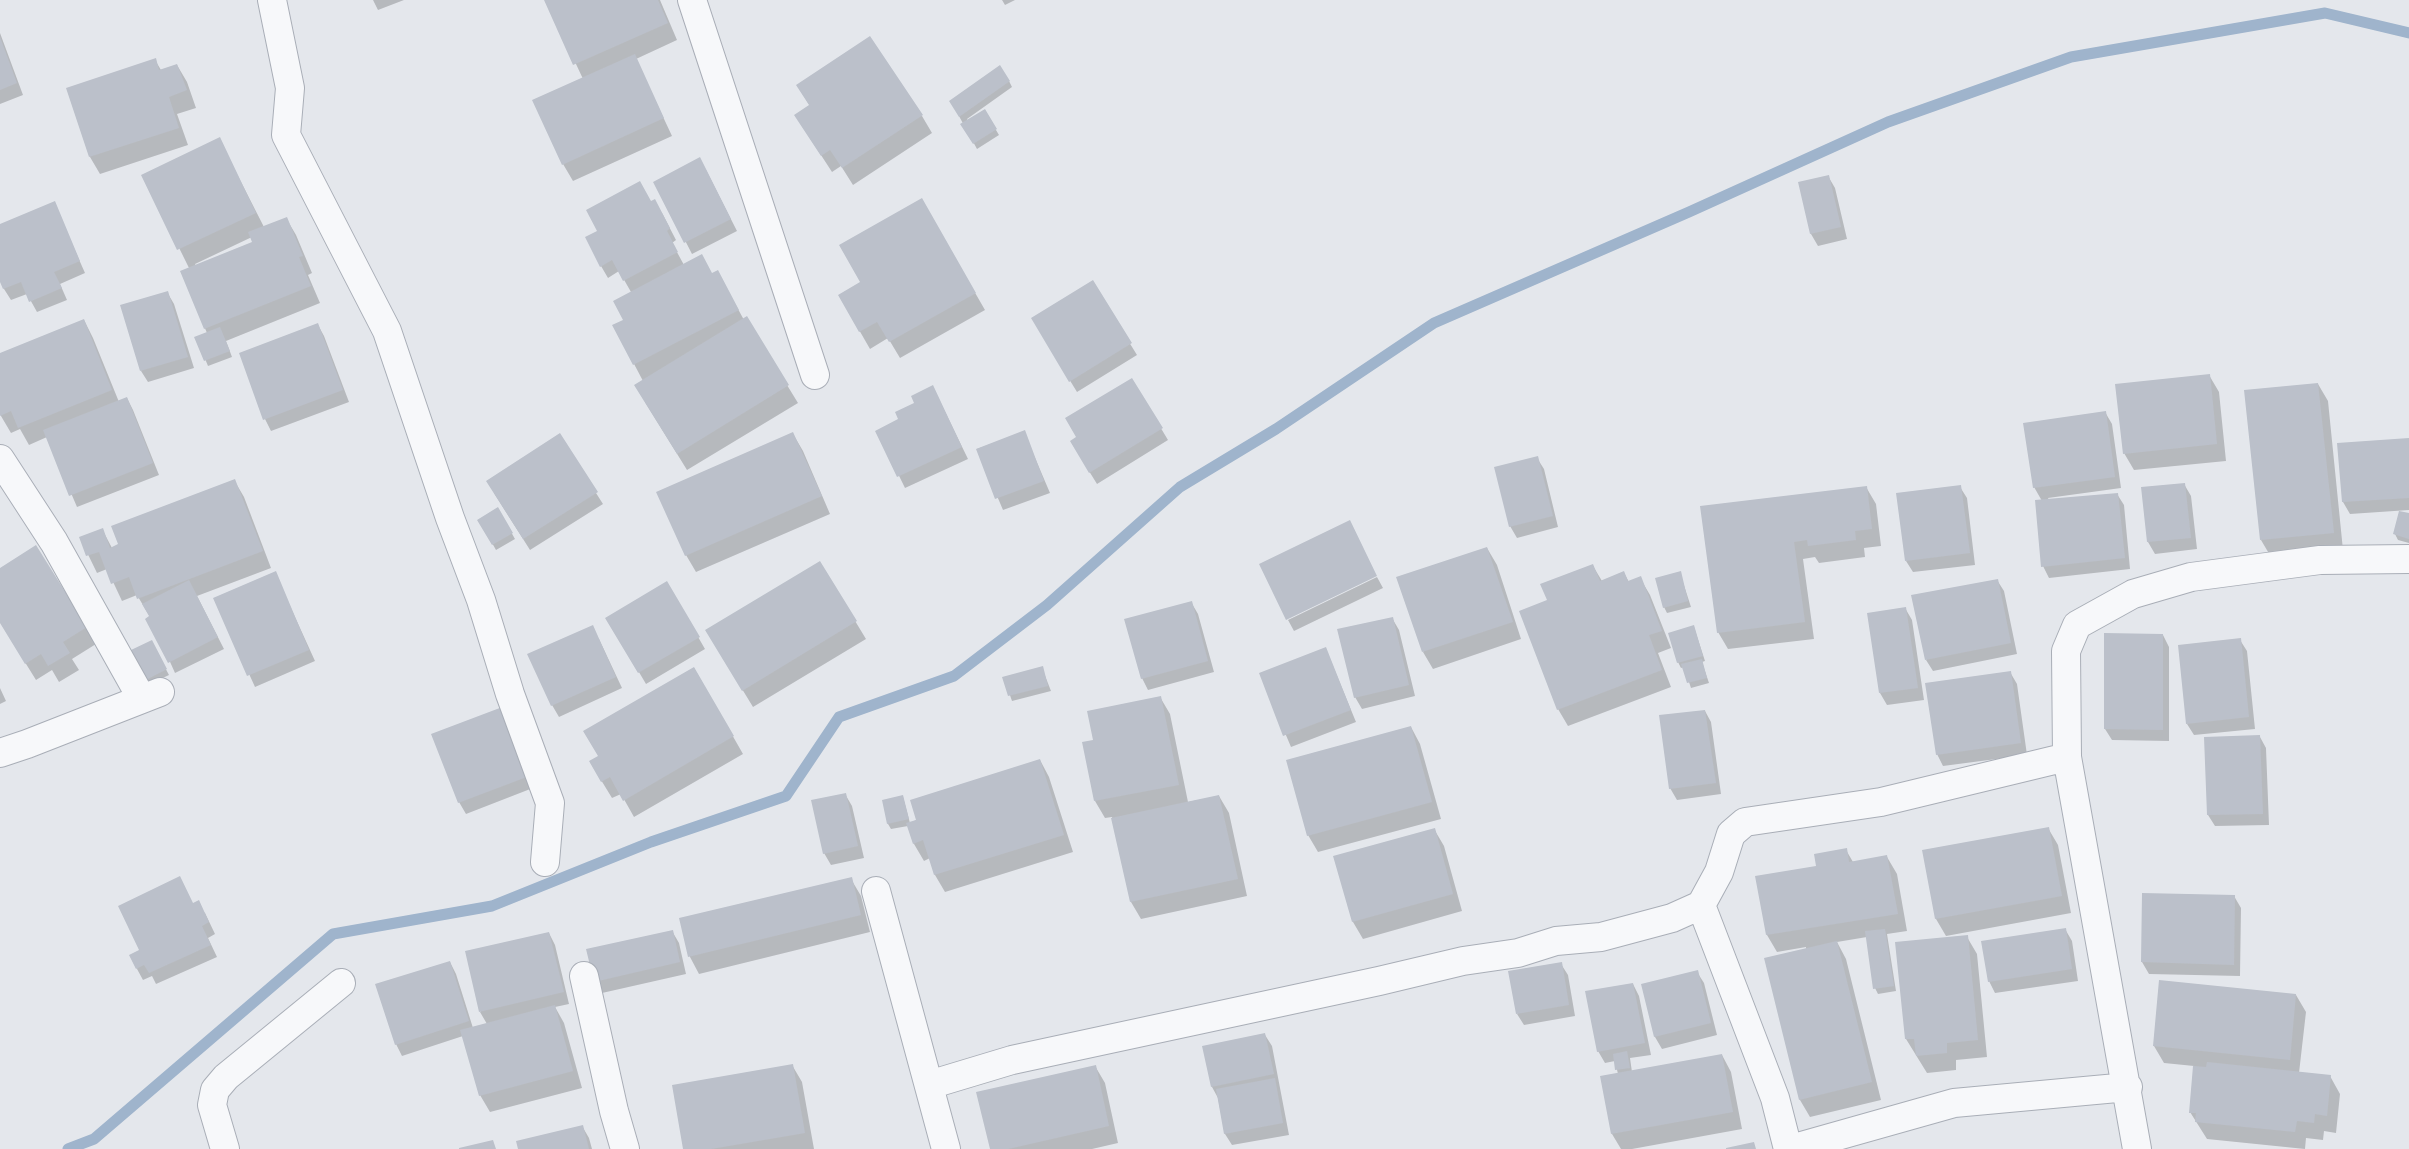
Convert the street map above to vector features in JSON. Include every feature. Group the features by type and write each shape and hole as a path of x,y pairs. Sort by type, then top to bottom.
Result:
{"street":[{"path":"272,0 290,88 286,136 387,331 450,518 481,600 510,694 550,803 545,862"},
{"path":"692,0 815,375"},
{"path":"0,459 151,695 0,753"},
{"path":"2138,1149 2066,756 2066,651 2077,625 2133,594 2191,577 2320,560 2409,560"},
{"path":"929,1085 1022,1058 1380,981 1463,961 1518,953 1556,941 1601,937 1672,918 1701,905 1719,872 1731,834 1745,822 1880,802 2066,756"},
{"path":"876,891 946,1149"},
{"path":"1701,905 1776,1098 1790,1149 1954,1103 2128,1088"},
{"path":"584,976 614,1111 625,1149"},
{"path":"224,1149 212,1105 215,1090 226,1077 342,983"}],"building":[{"path":"544,0 658,0 668,23 573,65"},
{"path":"870,36 923,115 842,168 830,150 821,156 794,115 809,105 796,85"},
{"path":"0,37 17,83 0,90"},
{"path":"635,54 664,118 562,165 532,100"},
{"path":"156,58 159,70 177,64 187,90 169,97 179,128 89,157 66,88"},
{"path":"1000,65 1010,81 959,117 949,101"},
{"path":"985,109 997,129 973,144 960,124"},
{"path":"220,137 256,213 177,250 141,175"},
{"path":"700,157 731,219 684,243 653,182"},
{"path":"1829,175 1841,227 1810,234 1798,182"},
{"path":"640,181 651,201 655,199 670,228 667,231 678,252 623,281 612,260 600,267 585,237 597,231 586,210"},
{"path":"922,198 976,293 889,342 877,322 859,332 838,295 860,282 839,245"},
{"path":"55,201 80,261 54,272 62,288 29,302 21,282 3,289 0,282 0,224"},
{"path":"287,217 303,256 299,257 311,286 204,329 180,271 252,242 248,232"},
{"path":"702,254 712,273 718,270 739,310 633,365 612,325 623,320 613,301"},
{"path":"1093,280 1132,343 1069,382 1031,318"},
{"path":"168,291 188,357 140,371 120,305"},
{"path":"747,316 789,385 677,454 634,385"},
{"path":"84,319 112,390 18,428 11,411 0,416 0,353"},
{"path":"318,323 343,390 263,420 239,353"},
{"path":"220,327 230,351 204,361 194,337"},
{"path":"2210,374 2217,444 2123,454 2115,384"},
{"path":"1132,378 1163,428 1089,473 1070,441 1076,437 1065,418"},
{"path":"2318,383 2334,533 2260,540 2244,390"},
{"path":"933,385 962,447 897,477 875,431 898,419 895,412 914,403 911,396"},
{"path":"127,397 153,463 69,496 43,430"},
{"path":"2106,411 2115,477 2033,488 2023,423"},
{"path":"1025,430 1044,481 995,499 976,449"},
{"path":"793,432 822,496 685,556 656,492"},
{"path":"560,433 598,492 523,539 486,481"},
{"path":"2409,438 2409,498 2342,502 2337,443"},
{"path":"1538,456 1553,516 1509,527 1494,467"},
{"path":"235,479 263,551 137,599 129,577 111,584 99,552 86,556 79,537 103,528 110,548 118,544 111,526"},
{"path":"2185,483 2191,538 2147,542 2141,487"},
{"path":"1961,485 1970,553 1905,561 1896,493"},
{"path":"1867,486 1872,529 1855,531 1856,540 1808,546 1807,540 1794,542 1805,622 1717,633 1700,506"},
{"path":"2118,493 2125,558 2041,567 2035,500"},
{"path":"498,507 513,533 492,545 477,520"},
{"path":"2399,511 2409,513 2409,539 2393,534"},
{"path":"1350,520 1377,576 1286,620 1259,564"},
{"path":"36,545 87,627 63,642 70,653 48,666 41,654 25,664 0,623 0,568"},
{"path":"1487,547 1513,622 1422,652 1396,577"},
{"path":"820,561 857,621 742,691 705,630"},
{"path":"1593,564 1600,581 1624,571 1628,581 1641,576 1662,631 1649,635 1662,670 1557,710 1519,611 1547,600 1540,584"},
{"path":"276,571 309,650 247,676 213,598"},
{"path":"1681,571 1688,601 1663,608 1655,578"},
{"path":"1998,579 2011,643 1925,660 1911,595"},
{"path":"189,580 218,637 168,663 145,619 149,616 142,604"},
{"path":"667,581 700,637 638,673 605,618"},
{"path":"1192,601 1208,661 1141,679 1124,619"},
{"path":"1906,607 1918,688 1879,693 1867,613"},
{"path":"1393,617 1409,685 1354,698 1337,629"},
{"path":"593,625 616,677 551,706 527,654"},
{"path":"1694,625 1703,656 1677,663 1668,633"},
{"path":"2104,633 2163,634 2163,730 2104,729"},
{"path":"2241,638 2249,717 2186,724 2178,645"},
{"path":"152,640 167,669 146,680 131,650"},
{"path":"1326,647 1351,710 1283,736 1259,673"},
{"path":"1702,659 1707,678 1687,683 1681,664"},
{"path":"1043,666 1048,686 1008,696 1002,677"},
{"path":"694,667 734,736 623,801 610,777 601,782 589,761 598,756 583,731"},
{"path":"2011,671 2021,743 1936,755 1925,683"},
{"path":"1161,696 1179,785 1094,801 1082,742 1093,740 1087,711"},
{"path":"505,706 532,775 458,803 431,734"},
{"path":"1705,710 1716,783 1669,789 1659,715"},
{"path":"1411,726 1432,802 1307,836 1286,760"},
{"path":"2260,735 2263,814 2207,815 2204,737"},
{"path":"1040,759 1064,835 934,875 923,840 913,844 906,823 916,820 910,800"},
{"path":"846,793 858,846 823,854 811,800"},
{"path":"903,795 909,819 887,824 882,800"},
{"path":"1219,795 1238,879 1130,902 1111,818"},
{"path":"2049,827 2062,896 1935,919 1922,850"},
{"path":"1435,828 1453,894 1352,922 1333,856"},
{"path":"1847,848 1849,862 1887,855 1898,914 1766,935 1755,876 1816,866 1814,854"},
{"path":"180,876 193,903 199,900 209,922 202,926 211,945 149,973 144,965 136,969 129,955 139,950 118,906"},
{"path":"852,877 861,915 688,957 679,918"},
{"path":"2142,893 2235,895 2234,965 2141,962"},
{"path":"2066,928 2072,969 1988,982 1981,941"},
{"path":"1885,929 1894,986 1873,989 1865,931"},
{"path":"673,930 680,962 594,982 586,949"},
{"path":"549,932 564,992 479,1012 465,951"},
{"path":"1968,935 1978,1040 1947,1043 1947,1053 1916,1056 1914,1039 1905,1039 1895,942"},
{"path":"1837,941 1872,1082 1799,1100 1764,958"},
{"path":"450,961 469,1021 395,1045 375,984"},
{"path":"1562,962 1569,1005 1516,1014 1508,971"},
{"path":"1698,970 1711,1023 1654,1037 1641,984"},
{"path":"2159,980 2296,994 2290,1060 2153,1046"},
{"path":"1633,983 1645,1043 1597,1052 1585,991"},
{"path":"555,1005 573,1071 479,1096 460,1030"},
{"path":"1265,1033 1274,1074 1211,1087 1202,1046"},
{"path":"1627,1051 1630,1068 1615,1070 1613,1054"},
{"path":"1722,1054 1733,1112 1611,1134 1600,1076"},
{"path":"2207,1062 2331,1075 2327,1116 2315,1114 2314,1123 2297,1121 2295,1132 2195,1122 2196,1113 2189,1113 2193,1066 2206,1067"},
{"path":"793,1064 805,1133 711,1149 683,1149 672,1085"},
{"path":"1096,1065 1109,1126 1008,1149 990,1149 976,1092"},
{"path":"1275,1078 1283,1123 1224,1134 1216,1089"},
{"path":"583,1125 589,1149 518,1149 516,1141"},
{"path":"493,1140 496,1149 459,1149 459,1148"},
{"path":"1754,1142 1756,1149 1726,1149 1726,1148"}],"waterway":[{"path":"68,1149 94,1139 333,934 492,906 651,842 786,796 839,717 954,676 1047,605 1180,487 1276,429 1434,323 1689,212 1888,122 2071,57 2325,13 2409,33"}]}
